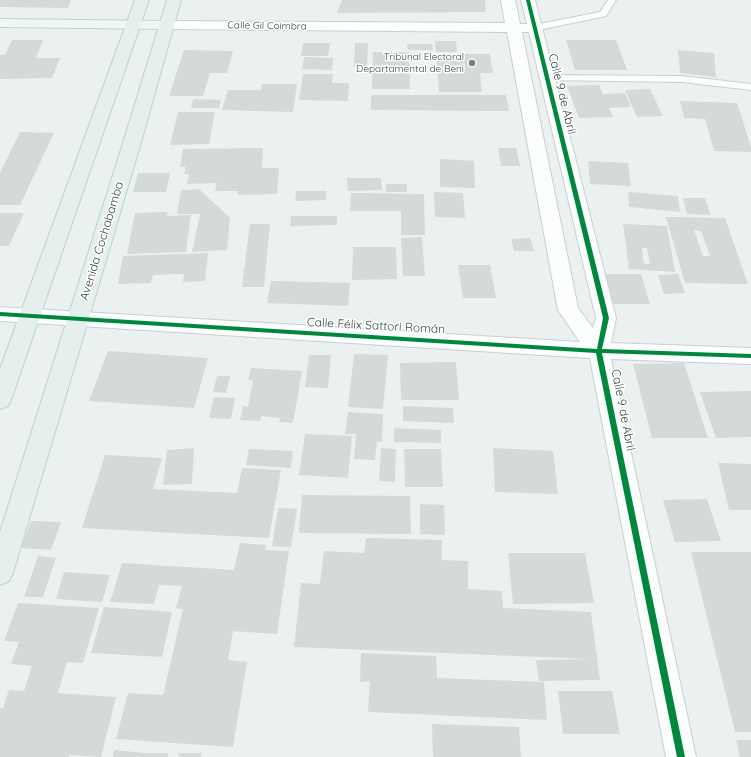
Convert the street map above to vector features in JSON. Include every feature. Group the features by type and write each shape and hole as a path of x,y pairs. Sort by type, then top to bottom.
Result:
{"main road":[{"path":"0,400 142,0"},
{"name":"Avenida Cochabamba","path":"0,573 174,0"}],"street":[{"name":"Calle 9 de Abril","path":"508,0 568,310 599,350"},
{"name":"Calle 9 de Abril","path":"528,0 606,318 599,350 681,757"},
{"name":"Calle Gil Coimbra","path":"0,23 534,28"},
{"name":"Calle Félix Sattori Román","path":"0,314 599,350 751,356"}],"lane":[{"path":"534,28 603,14 612,0"},
{"path":"546,78 682,79 751,87"}],"building":[{"path":"0,0 71,0 68,8 0,7"},
{"path":"342,0 485,0 486,12 337,13"},
{"path":"12,40 43,40 36,58 60,58 52,78 0,79 0,55 5,55"},
{"path":"566,40 616,40 627,70 575,70"},
{"path":"435,41 456,41 457,52 436,52"},
{"path":"303,43 330,43 328,56 301,56"},
{"path":"355,43 368,43 367,68 354,67"},
{"path":"407,44 432,44 433,50 408,50"},
{"path":"184,50 233,51 227,73 210,73 203,96 169,96"},
{"path":"678,50 714,53 716,77 680,73"},
{"path":"373,52 409,52 410,89 372,89"},
{"path":"436,54 490,54 493,73 480,73 482,92 439,92"},
{"path":"304,57 333,58 332,70 302,69"},
{"path":"303,74 333,74 332,83 349,83 348,101 299,100"},
{"path":"262,84 297,84 293,112 222,110 228,90 261,90"},
{"path":"599,85 603,94 625,93 631,107 609,108 613,117 579,118 567,86"},
{"path":"650,89 663,116 637,117 625,90"},
{"path":"371,95 506,95 509,111 371,110"},
{"path":"193,99 221,100 219,108 191,108"},
{"path":"680,101 737,103 751,147 751,152 714,151 705,119 684,118"},
{"path":"178,112 215,112 209,144 170,145"},
{"path":"20,132 54,133 20,205 0,205 0,173"},
{"path":"263,148 262,168 279,168 277,194 238,195 238,191 215,191 217,183 187,184 189,174 184,174 186,167 180,167 183,149"},
{"path":"498,148 516,148 520,166 501,166"},
{"path":"440,159 474,161 475,188 440,187"},
{"path":"588,161 628,163 631,186 590,184"},
{"path":"138,173 170,173 166,192 133,192"},
{"path":"347,178 381,178 382,190 348,191"},
{"path":"386,184 407,184 407,192 386,192"},
{"path":"199,189 230,218 227,250 192,252 200,214 177,214 181,190"},
{"path":"296,191 326,191 326,200 295,201"},
{"path":"434,192 463,193 465,218 435,217"},
{"path":"628,192 678,196 680,212 629,207"},
{"path":"351,193 424,194 425,235 401,235 401,211 350,211"},
{"path":"683,198 705,198 711,215 687,214"},
{"path":"168,212 167,216 191,215 186,252 127,254 135,213"},
{"path":"0,213 24,213 9,246 0,246"},
{"path":"291,216 337,216 337,225 290,226"},
{"path":"666,217 725,218 748,284 685,283","holes":["694,230 701,231 710,256 703,256"]},
{"path":"250,224 270,224 264,287 242,287"},
{"path":"623,224 667,226 675,272 629,269","holes":["642,248 647,248 650,264 644,264"]},
{"path":"422,237 425,276 403,276 401,238"},
{"path":"530,238 534,251 514,251 511,239"},
{"path":"353,247 396,247 397,279 352,280"},
{"path":"208,253 205,281 183,282 184,274 153,275 151,283 118,284 123,256"},
{"path":"458,265 490,265 496,298 463,298"},
{"path":"605,274 641,274 650,304 613,304"},
{"path":"678,274 685,293 664,294 658,275"},
{"path":"271,281 350,283 348,306 267,303"},
{"path":"108,351 208,358 194,408 89,401"},
{"path":"354,354 388,355 383,409 348,407"},
{"path":"309,355 331,355 328,388 305,387"},
{"path":"456,362 459,400 401,400 400,363"},
{"path":"684,363 708,438 652,438 633,364"},
{"path":"251,368 302,371 293,423 279,422 280,418 261,416 260,421 240,420 243,406 248,407 253,380 248,380"},
{"path":"217,376 230,376 226,393 213,392"},
{"path":"751,391 751,437 716,438 700,392"},
{"path":"214,397 235,398 231,419 209,418"},
{"path":"403,406 453,408 454,423 403,421"},
{"path":"348,412 383,414 382,442 377,441 375,460 354,459 356,434 345,434"},
{"path":"394,428 441,430 441,443 394,442"},
{"path":"305,434 352,436 348,478 299,475"},
{"path":"194,448 192,484 163,485 167,450"},
{"path":"381,448 396,449 395,482 379,481"},
{"path":"493,448 553,451 558,494 495,492"},
{"path":"249,449 293,451 291,468 246,465"},
{"path":"404,449 441,449 443,487 405,487"},
{"path":"105,455 162,458 153,489 237,493 242,468 281,470 269,538 82,528"},
{"path":"718,463 751,464 751,510 729,510"},
{"path":"302,495 410,496 411,534 299,533"},
{"path":"707,499 721,541 675,542 663,500"},
{"path":"420,504 444,505 445,535 420,534"},
{"path":"278,508 297,509 291,547 272,546"},
{"path":"31,521 61,522 51,550 21,548"},
{"path":"366,538 442,540 442,560 468,561 468,589 502,591 503,608 591,612 600,680 539,681 536,660 591,659 294,647 301,583 320,584 324,551 364,553"},
{"path":"240,543 266,545 265,550 289,551 277,634 233,631 228,660 247,662 233,747 116,739 128,693 163,695 183,609 176,608 182,586 159,585 154,604 110,602 122,563 234,570"},
{"path":"691,552 751,552 751,732 735,732"},
{"path":"508,553 585,553 594,603 513,604"},
{"path":"38,556 56,558 43,597 24,597"},
{"path":"64,572 110,575 102,602 56,599"},
{"path":"18,603 99,608 83,663 67,662 58,693 116,697 101,757 69,755 69,757 0,757 0,708 3,708 9,690 24,691 32,666 11,664 19,642 4,641"},
{"path":"104,607 172,612 162,657 91,653"},
{"path":"361,653 436,656 437,678 544,682 547,720 368,712 370,681 360,682"},
{"path":"558,691 612,691 620,734 563,734"},
{"path":"432,724 519,727 521,757 433,757"},
{"path":"736,740 751,740 751,757 740,757"},
{"path":"114,750 145,753 168,753 168,757 113,757"},
{"path":"179,753 201,753 201,757 178,757"}],"cycle path":[{"path":"528,0 606,318 599,351 681,757"},
{"path":"0,314 599,351 751,356"}],"place":[{"name":"Tribunal Electoral Departamental de Beni","path":"472,63"}]}
